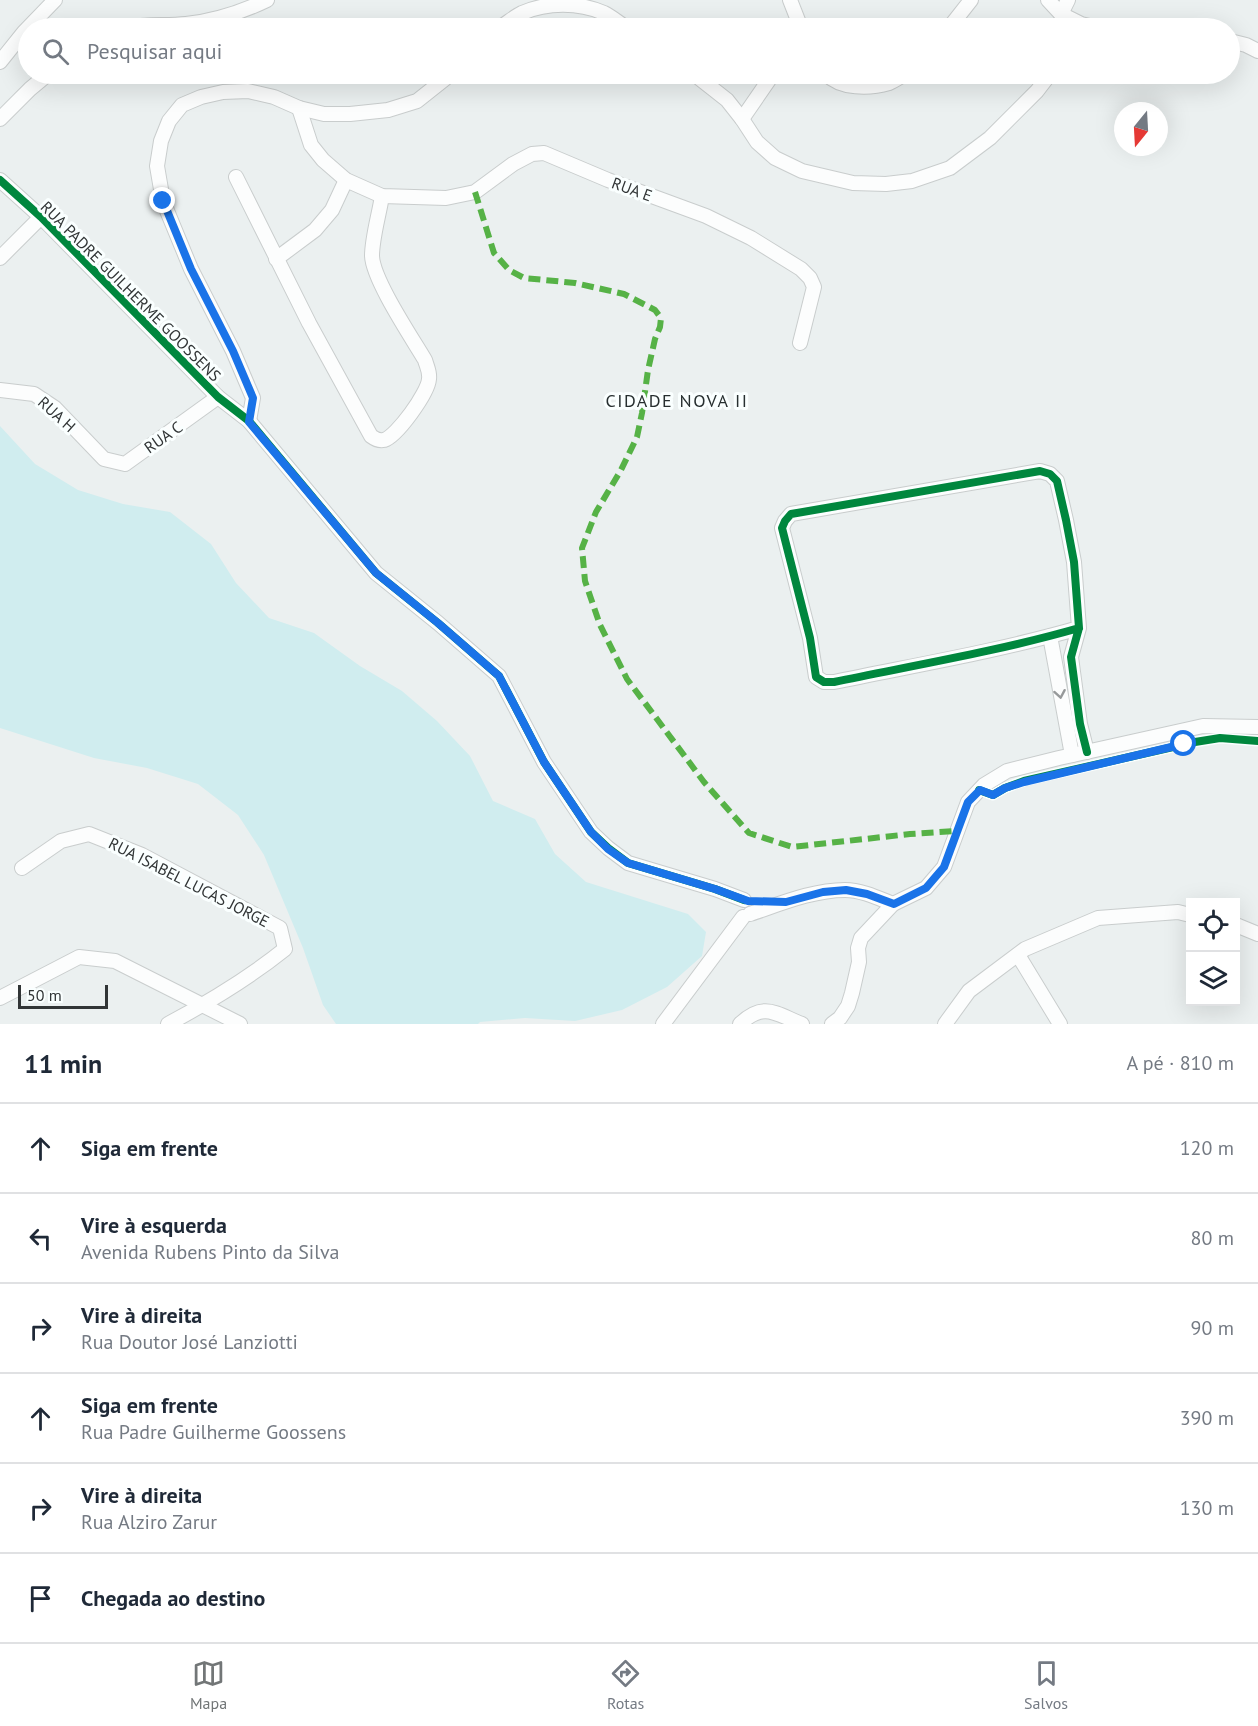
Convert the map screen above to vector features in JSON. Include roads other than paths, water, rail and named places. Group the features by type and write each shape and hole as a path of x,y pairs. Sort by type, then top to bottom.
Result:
{"street":[{"path":"38,18 55,0"},
{"path":"217,18 267,0"},
{"path":"790,0 797,18"},
{"path":"957,18 971,0"},
{"path":"1048,0 1067,18"},
{"path":"1061,14 1068,0"},
{"path":"514,18 522,13 544,7 567,4 585,7 611,18"},
{"path":"0,62 18,40"},
{"path":"1240,44 1258,51"},
{"path":"0,119 36,84"},
{"path":"249,422 253,398 233,351 191,269 163,201 157,166 161,141 169,121 182,105 201,97 223,92 248,91 324,114 350,114 388,110 417,101 438,84"},
{"path":"706,84 727,100 757,142 775,158 802,171 853,183 886,184 912,180 950,168 990,138 1042,84"},
{"path":"742,119 766,84"},
{"path":"845,84 870,87 885,84"},
{"path":"236,177 309,323 371,436 375,440 383,440 394,434 425,394 429,371 373,265 372,254 382,196 346,180 323,160 311,145 299,108"},
{"name":"RUA E","path":"382,196 446,198 475,192 513,164 532,154 550,155 608,180 706,216 751,238 801,269 814,286 800,343"},
{"name":"RUA PADRE GUILHERME GOOSSENS","path":"0,180 41,217 218,397 249,422 376,573 499,676 544,762 591,832 608,849 628,863 715,889 742,908"},
{"path":"276,259 315,230 332,210 346,180"},
{"path":"0,258 41,217"},
{"name":"RUA H","path":"0,390 34,394 55,408 104,459"},
{"name":"RUA C","path":"104,459 125,464 218,397"},
{"path":"1079,628 834,682 824,682 816,677 802,607 782,528 791,514 1041,471 1050,474 1057,481 1074,562 1079,628 1071,657 1080,724 1087,752"},
{"path":"1050,636 1072,755"},
{"path":"832,1024 840,1018 848,1006 859,962 858,948 861,938 894,904 926,888 944,867 968,802 984,784 1007,771 1203,726 1258,727"},
{"name":"RUA ISABEL LUCAS JORGE","path":"22,868 61,841 89,834 142,855 280,928 285,949 203,1005"},
{"path":"663,1024 730,934 742,908 786,902 823,892 846,890 867,894 894,904"},
{"path":"945,1024 969,991 1025,949 1098,918 1178,912 1186,914"},
{"path":"1240,927 1258,934"},
{"path":"1018,955 1060,1024"},
{"path":"0,998 79,957 115,961 240,1024"},
{"path":"168,1024 203,1005"},
{"path":"741,1024 750,1015 767,1011 802,1024"}],"district":[{"name":"CIDADE NOVA II","path":"677,400"}]}
